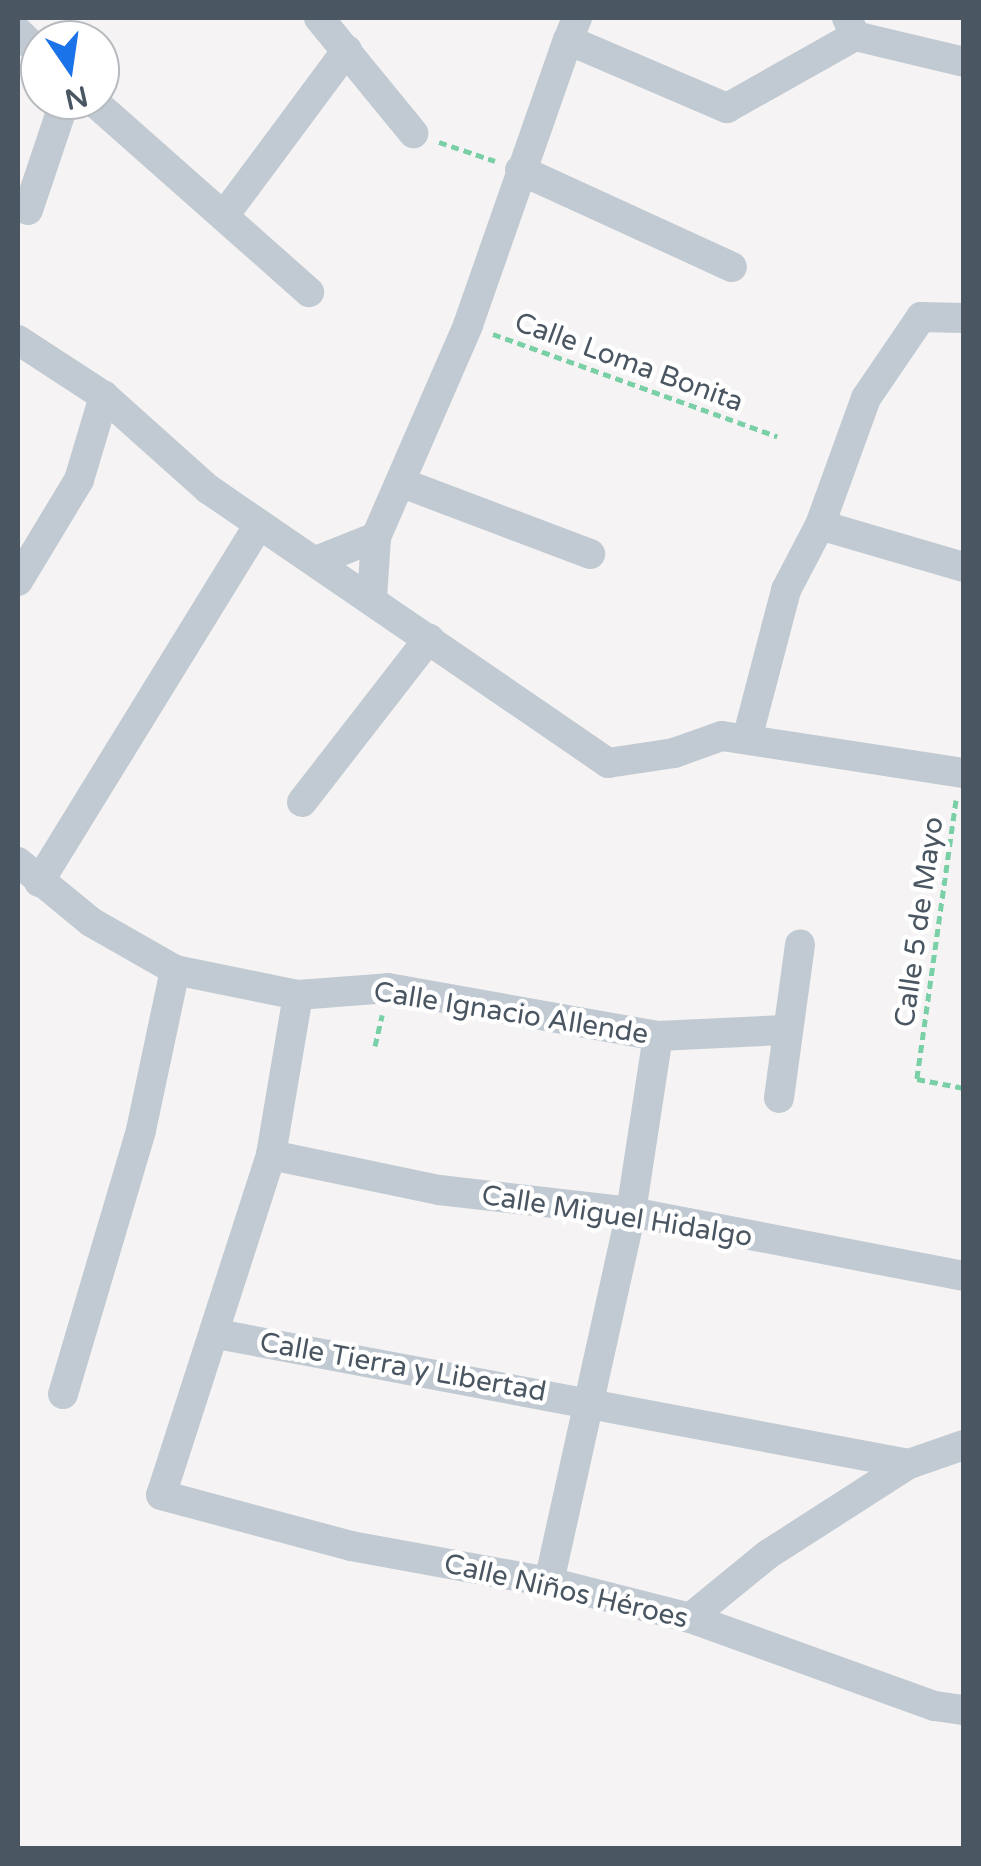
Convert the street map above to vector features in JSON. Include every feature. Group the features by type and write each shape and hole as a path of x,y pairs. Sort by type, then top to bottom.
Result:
{"street":[{"path":"319,18 413,134"},
{"path":"372,598 376,537 405,484 468,325 572,29 727,108 851,27 964,62"},
{"path":"226,213 347,50"},
{"path":"28,210 58,120"},
{"path":"116,120 226,213 309,292"},
{"path":"520,170 732,266"},
{"path":"735,738 786,590 820,525 866,398 921,317 964,318"},
{"path":"18,340 104,396 208,489 608,763 674,754 735,738 962,772"},
{"path":"18,582 79,480 104,396"},
{"path":"405,484 590,554"},
{"path":"28,872 260,524"},
{"path":"820,525 964,568"},
{"path":"316,561 376,537"},
{"path":"302,802 429,638"},
{"name":"Calle Ignacio Allende","path":"28,872 90,922 175,970 298,995 388,988 658,1036 785,1030"},
{"path":"779,1098 785,1030 800,944"},
{"path":"63,1394 141,1130 175,970"},
{"path":"218,1334 271,1156 298,995"},
{"path":"549,1582 631,1212 658,1036"},
{"name":"Calle Miguel Hidalgo","path":"271,1156 440,1190 631,1212 964,1276"},
{"name":"Calle Tierra y Libertad","path":"218,1334 588,1400 909,1464"},
{"name":"Calle Niños Héroes","path":"218,1334 161,1495 351,1546 549,1582 690,1618 935,1706 964,1710"},
{"path":"690,1618 767,1556 909,1464 964,1445"}],"path":[{"path":"413,134 520,170"},
{"name":"Calle Loma Bonita","path":"468,325 777,436"},
{"name":"Calle 5 de Mayo","path":"962,772 917,1078 964,1088"}]}
